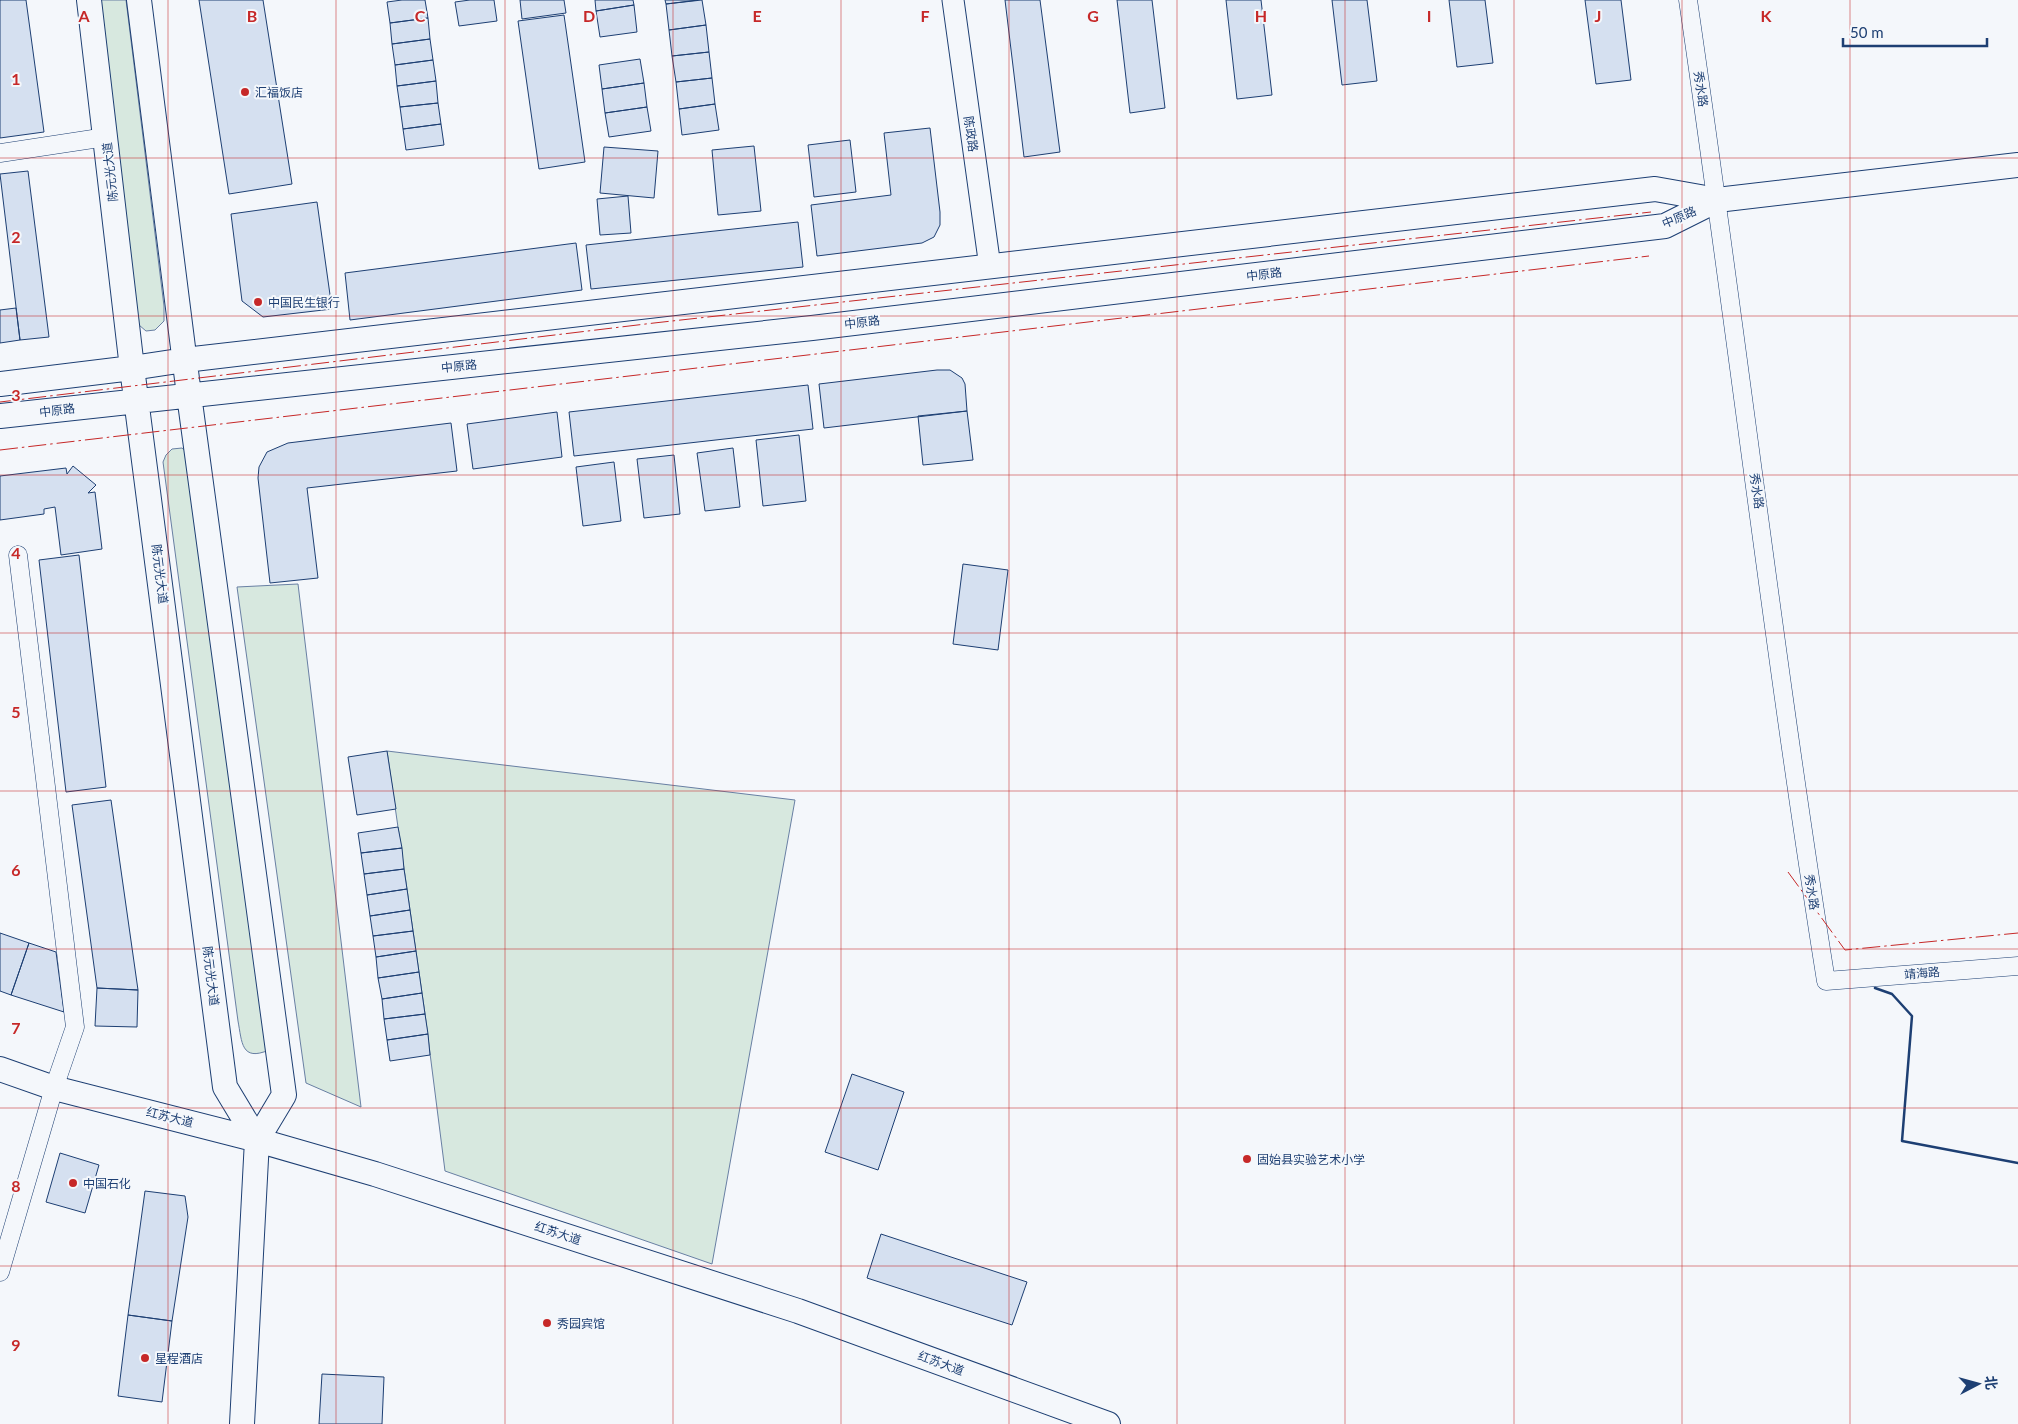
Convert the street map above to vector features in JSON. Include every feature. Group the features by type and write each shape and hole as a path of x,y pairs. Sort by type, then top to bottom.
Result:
{"main road":[{"name":"陈元光大道","path":"89,0 132,368 225,1087 257,1140"},
{"path":"138,0 186,360 189,395 284,1096 257,1140 242,1424"},
{"name":"中原路","path":"0,384 186,360 1655,189 1717,200 2018,165"},
{"name":"中原路","path":"0,416 812,328 1665,226 1717,200"},
{"name":"红苏大道","path":"0,1069 54,1088 257,1140 374,1174 798,1311 1108,1424"}],"street":[{"name":"陈政路","path":"953,0 990,267"},
{"name":"秀水路","path":"1688,0 1808,866 1826,981"},
{"path":"0,153 106,137"},
{"path":"0,1272 54,1088 74,1027 18,555"},
{"name":"靖海路","path":"1826,981 2018,966"}],"shaded area":[{"path":"97,0 126,0 164,306 164,321 155,330 146,331 139,325 138,321"},
{"path":"182,448 187,452 269,1050 260,1053 248,1052 245,1048 242,1043 238,1021 163,462 166,455 172,449"},
{"path":"298,584 361,1107 306,1083 237,587"},
{"path":"387,751 795,800 712,1264 445,1171 425,1014"}],"building":[{"path":"0,0 26,0 44,132 0,138"},
{"name":"汇福饭店","path":"199,0 263,0 292,184 229,194"},
{"path":"425,0 428,18 390,23 387,2"},
{"path":"494,0 497,21 459,26 455,2"},
{"path":"520,0 564,0 566,13 522,19"},
{"path":"595,0 633,0 634,5 596,11"},
{"path":"665,0 698,0 666,4"},
{"path":"702,0 706,25 669,30 666,4"},
{"path":"1005,0 1040,0 1060,152 1024,157"},
{"path":"1117,0 1152,0 1165,108 1130,113"},
{"path":"1226,0 1261,0 1272,95 1237,99"},
{"path":"1332,0 1367,0 1377,81 1342,85"},
{"path":"1449,0 1485,0 1493,63 1457,67"},
{"path":"1585,0 1621,0 1631,80 1596,84"},
{"path":"634,5 637,32 600,37 596,11"},
{"path":"564,15 585,162 539,169 518,21"},
{"path":"428,18 430,39 392,44 390,23"},
{"path":"706,25 709,52 672,56 669,30"},
{"path":"430,39 433,60 395,65 392,44"},
{"path":"709,52 712,78 676,82 672,56"},
{"path":"640,59 644,83 602,89 599,65"},
{"path":"433,60 436,81 397,86 395,65"},
{"path":"712,78 715,104 679,109 676,82"},
{"path":"436,81 438,103 400,107 397,86"},
{"path":"644,83 647,107 605,113 602,89"},
{"path":"438,103 441,124 403,129 400,107"},
{"path":"715,104 719,130 682,135 679,109"},
{"path":"647,107 651,131 609,137 605,113"},
{"path":"441,124 444,145 406,150 403,129"},
{"path":"930,128 940,212 940,225 934,237 922,243 817,256 811,205 891,195 884,133"},
{"path":"850,140 856,192 814,197 808,145"},
{"path":"754,146 761,211 718,215 712,150"},
{"path":"604,147 658,151 654,198 600,193"},
{"path":"28,171 49,337 20,340 0,174"},
{"path":"628,196 631,233 600,235 597,199"},
{"path":"317,202 332,309 263,317 242,301 231,214"},
{"path":"798,222 803,267 591,289 586,245"},
{"path":"576,243 582,290 350,320 345,273"},
{"path":"16,308 20,340 0,343 0,310"},
{"path":"950,370 962,378 965,384 967,411 824,428 819,384"},
{"path":"808,385 813,429 574,456 569,412"},
{"path":"967,411 973,460 923,465 918,416"},
{"path":"557,412 562,457 473,469 467,424"},
{"path":"451,423 457,471 307,488 318,578 270,583 258,478 259,467 267,452 288,443"},
{"path":"799,435 806,501 763,506 756,440"},
{"path":"733,448 740,507 705,511 697,453"},
{"path":"674,455 680,514 644,518 637,459"},
{"path":"614,462 621,521 583,526 576,467"},
{"path":"73,466 96,485 88,493 95,492 102,549 61,555 55,507 44,509 44,514 0,520 0,476 66,468 67,474"},
{"path":"79,555 106,787 66,792 39,560"},
{"path":"963,564 1008,570 998,650 953,644"},
{"path":"387,751 396,809 357,815 348,757"},
{"path":"111,800 138,990 97,988 72,805"},
{"path":"398,827 402,848 361,853 358,833"},
{"path":"402,848 404,869 364,874 361,853"},
{"path":"404,869 407,889 367,895 364,874"},
{"path":"407,889 410,910 370,916 367,895"},
{"path":"410,910 413,931 373,936 370,916"},
{"path":"413,931 416,951 376,957 373,936"},
{"path":"0,933 29,943 11,995 0,991"},
{"path":"29,943 56,952 64,1012 11,995"},
{"path":"416,951 419,972 378,978 376,957"},
{"path":"419,972 422,993 382,999 378,978"},
{"path":"97,988 138,990 137,1027 95,1026"},
{"path":"422,993 425,1014 384,1019 382,999"},
{"path":"425,1014 428,1034 387,1040 384,1019"},
{"path":"428,1034 430,1055 390,1061 387,1040"},
{"path":"852,1074 904,1092 878,1170 825,1152"},
{"name":"中国石化","path":"60,1153 99,1165 85,1213 46,1202"},
{"path":"145,1191 185,1196 188,1217 172,1321 128,1315"},
{"path":"881,1234 1027,1282 1012,1325 867,1278"},
{"name":"星程酒店","path":"128,1315 172,1321 162,1402 118,1396"},
{"path":"322,1374 384,1377 382,1424 319,1424"}],"wall":[{"path":"1875,988 1892,994 1912,1016 1902,1141 2018,1163"}],"power":[{"path":"0,402 654,323 1651,212"},
{"path":"0,450 1649,256"},
{"path":"1788,872 1845,950 2018,933"}],"place":[{"name":"汇福饭店","path":"245,92"},
{"name":"中国民生银行","path":"258,302"},
{"name":"固始县实验艺术小学","path":"1247,1159"},
{"name":"中国石化","path":"73,1183"},
{"name":"秀园宾馆","path":"547,1323"},
{"name":"星程酒店","path":"145,1358"}]}
